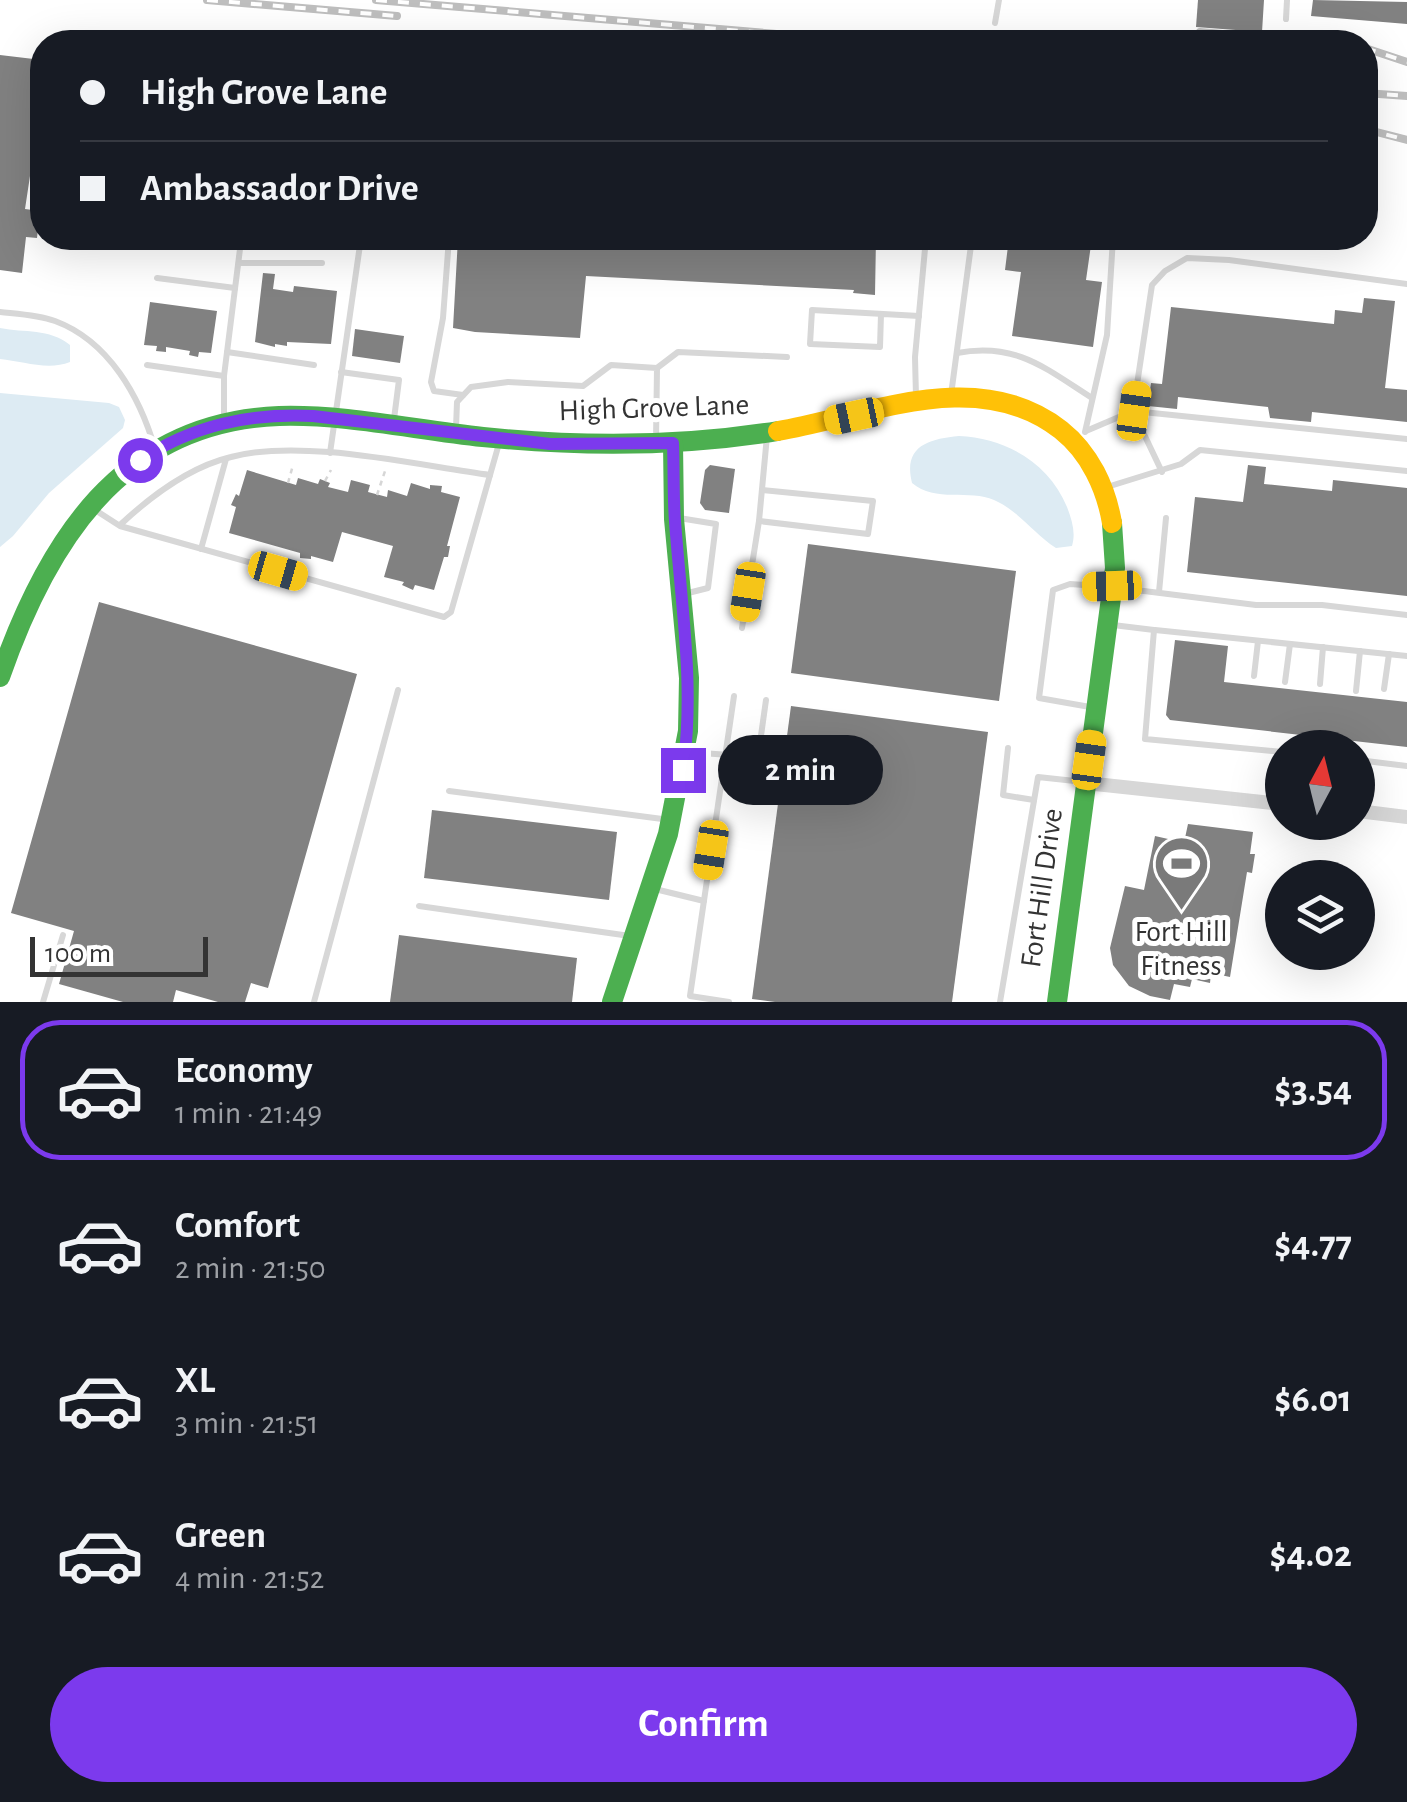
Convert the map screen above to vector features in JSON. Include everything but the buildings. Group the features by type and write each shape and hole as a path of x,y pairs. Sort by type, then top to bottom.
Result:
{"street":[{"name":"High Grove Lane","path":"0,677 40,582 89,506 122,474 155,450 224,422 277,414 501,439 597,445 665,443 767,433 951,396 984,397 1024,407 1082,439 1105,488 1116,538 1086,783"},
{"path":"612,1002 671,821 686,752 689,680 665,443"},
{"path":"1086,783 1265,802"},
{"name":"Fort Hill Drive","path":"1057,1002 1086,783"},
{"path":"1375,814 1407,817"}],"lane":[{"path":"996,23 999,0"},
{"path":"1286,19 1287,0"},
{"path":"224,422 224,376 241,250"},
{"path":"330,453 359,250"},
{"path":"448,250 443,318 432,382 434,391 463,395"},
{"path":"916,404 925,250"},
{"path":"951,396 970,250"},
{"path":"1082,439 1107,335 1113,250"},
{"path":"1162,472 1134,411 1152,286 1165,271 1187,258 1229,260 1407,284"},
{"path":"239,263 322,263"},
{"path":"157,278 236,288"},
{"path":"880,314 880,347 810,344 812,310 919,316"},
{"path":"0,312 54,320 87,336 118,369 155,450"},
{"path":"957,353 980,348 1015,352 1042,364 1093,398"},
{"path":"227,352 314,365"},
{"path":"456,434 457,402 470,387 508,382 583,386 611,365 657,368 678,352 787,357"},
{"path":"148,365 224,376"},
{"path":"657,368 665,443"},
{"path":"341,372 399,380 393,426"},
{"path":"1082,439 1134,411 1407,440"},
{"path":"742,628 759,521 767,433"},
{"path":"89,506 120,526 444,617 451,612 501,439"},
{"path":"120,526 156,494 227,458 280,450 490,475"},
{"path":"1105,488 1182,464 1200,450 1407,471"},
{"path":"202,549 227,458"},
{"path":"759,521 868,534 872,502 762,490"},
{"path":"674,517 716,524 708,588 682,594"},
{"path":"1159,592 1166,518"},
{"path":"1096,708 1039,698 1053,590 1070,584 1407,615"},
{"path":"1107,624 1407,656"},
{"path":"1154,630 1145,739 1265,750"},
{"path":"1254,676 1258,641"},
{"path":"1285,682 1290,644"},
{"path":"1320,684 1323,647"},
{"path":"1356,691 1360,651"},
{"path":"1384,689 1388,654"},
{"path":"314,1002 398,690"},
{"path":"729,1002 690,996 734,696"},
{"path":"686,752 758,757 766,700"},
{"path":"1008,748 1003,795 1034,800"},
{"path":"1375,762 1407,766"},
{"path":"1000,1002 1038,778 1086,783"},
{"path":"449,792 671,821"},
{"path":"649,888 704,901"},
{"path":"419,906 633,937"},
{"path":"44,1002 63,935"}],"path":[{"path":"288,482 292,466"},
{"path":"377,495 386,466"},
{"path":"325,481 332,470"}],"shaded area":[{"path":"0,328 45,333 62,340 70,345 70,362 44,366 0,359"},
{"path":"0,393 109,403 119,407 125,420 123,428 49,493 0,547"},
{"path":"959,436 1009,448 1037,466 1067,507 1073,526 1072,546 1056,548 994,500 931,493 912,483 911,461 920,447"}],"railway":[{"path":"207,0 397,16"},
{"path":"376,0 730,30"},
{"path":"1378,52 1407,62"},
{"path":"1378,94 1407,96"},
{"path":"1378,132 1407,140"}],"traffic: fast":[{"path":"0,677 41,580 67,537 98,498 134,466 175,440 224,423 304,416 483,437 594,444 667,443 778,431"},
{"path":"612,1002 668,834 688,731 689,678 674,519 673,443"},
{"path":"1057,1002 1115,568 1112,523"}],"traffic: slow":[{"path":"778,431 923,400 995,400 1029,411 1071,439 1095,472 1112,523"}],"place":[{"name":"Fort Hill Fitness","path":"1181,913"}],"route":[{"path":"140,460 200,429 277,414 550,444 673,443 674,517 690,708 683,770"}]}
